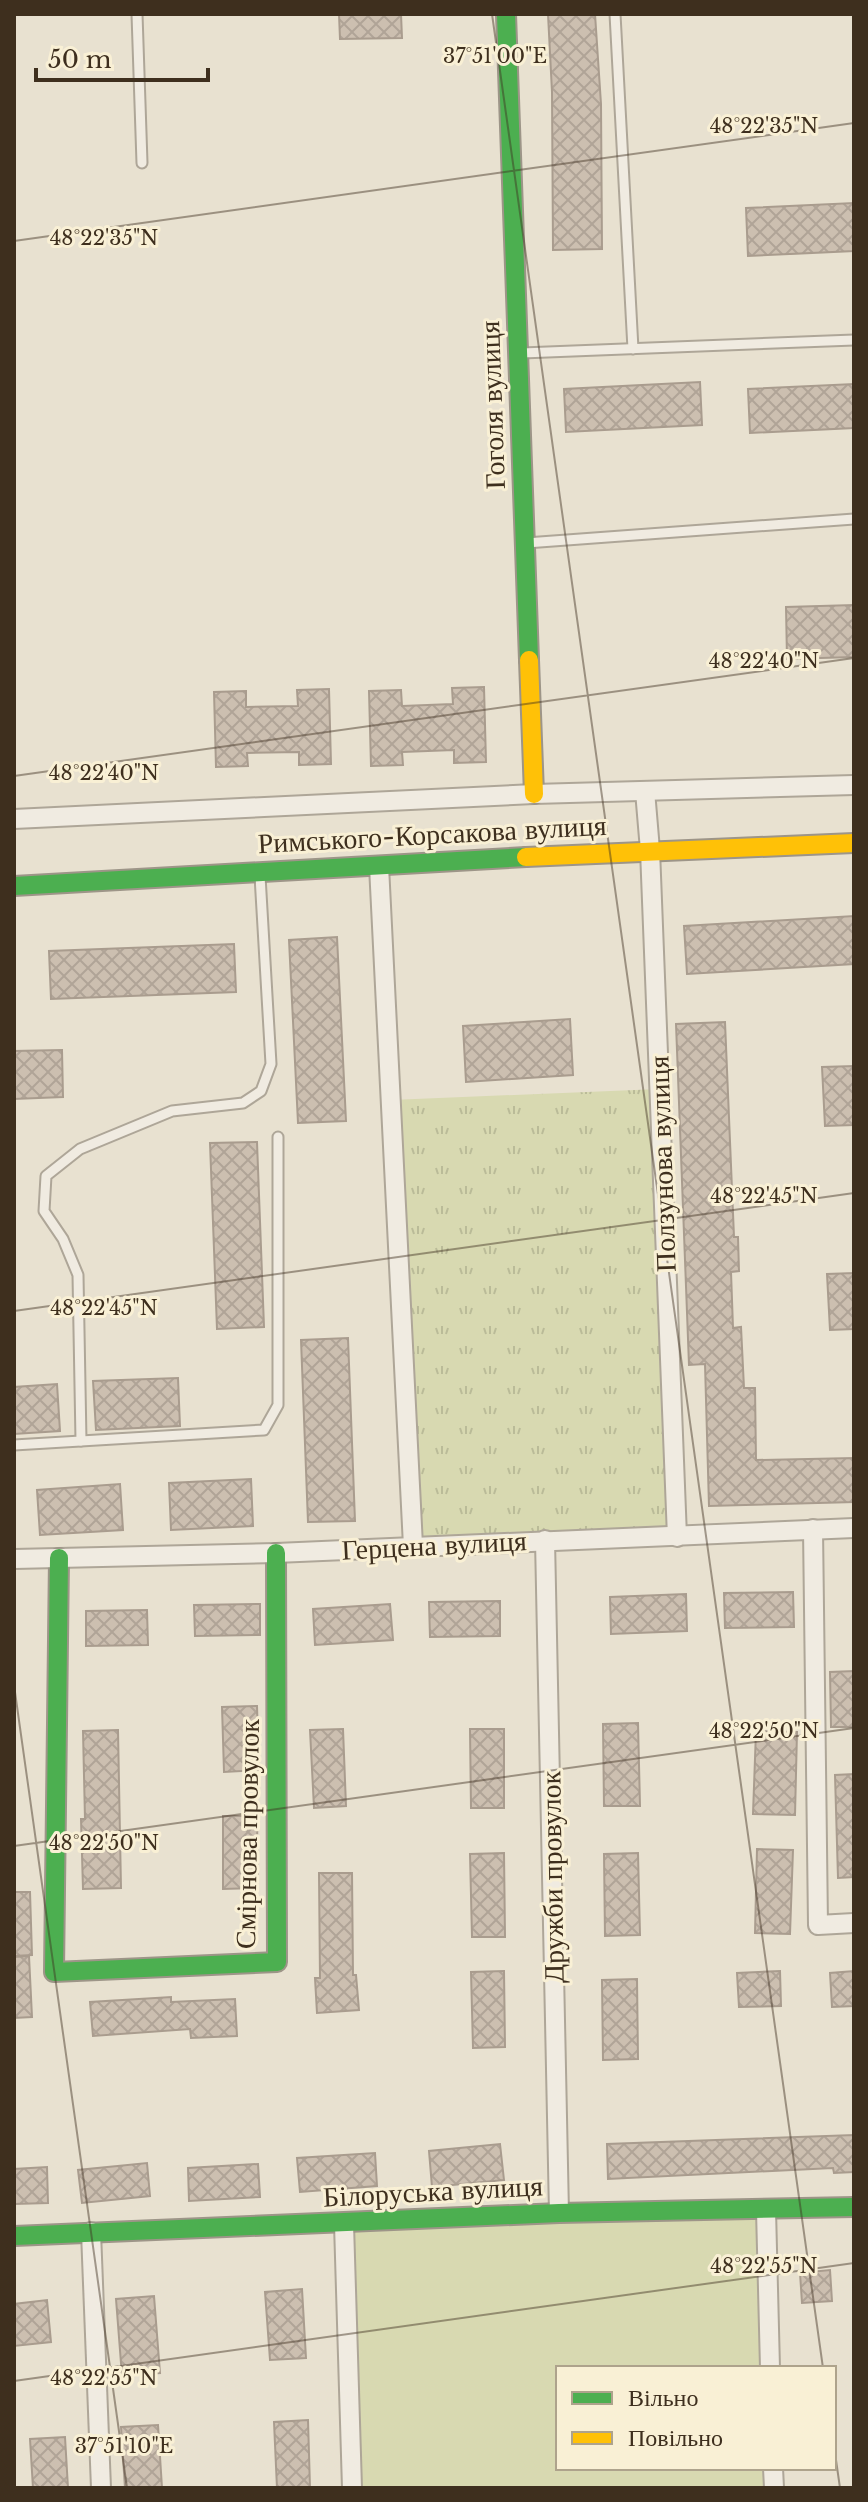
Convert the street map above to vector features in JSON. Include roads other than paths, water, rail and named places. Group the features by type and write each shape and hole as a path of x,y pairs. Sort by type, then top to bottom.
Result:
{"street":[{"name":"Гоголя вулиця","path":"506,14 534,794"},
{"name":"Римського-Корсакова вулиця","path":"14,819 534,794 854,785"},
{"name":"Ползунова вулиця","path":"645,791 650,850 677,1537"},
{"name":"Римського-Корсакова вулиця","path":"14,886 650,850 854,843"},
{"path":"379,866 413,1546"},
{"name":"Герцена вулиця","path":"14,1559 276,1553 854,1528"},
{"path":"813,1529 818,1925 854,1923"},
{"name":"Дружби провулок","path":"545,1540 559,2213"},
{"name":"Смірнова провулок","path":"59,1558 54,1972 277,1962 276,1553"},
{"name":"Білоруська вулиця","path":"14,2236 559,2213 854,2207"},
{"path":"766,2210 770,2366"},
{"path":"344,2224 352,2488"},
{"path":"91,2232 101,2488"}],"lane":[{"path":"137,14 142,163"},
{"path":"615,14 633,349"},
{"path":"518,353 854,340"},
{"path":"525,543 854,519"},
{"path":"81,1441 78,1275 63,1239 44,1211 46,1176 80,1149 172,1111 243,1103 261,1091 271,1064 260,872"},
{"path":"14,1445 264,1430 278,1405 278,1137"}]}
